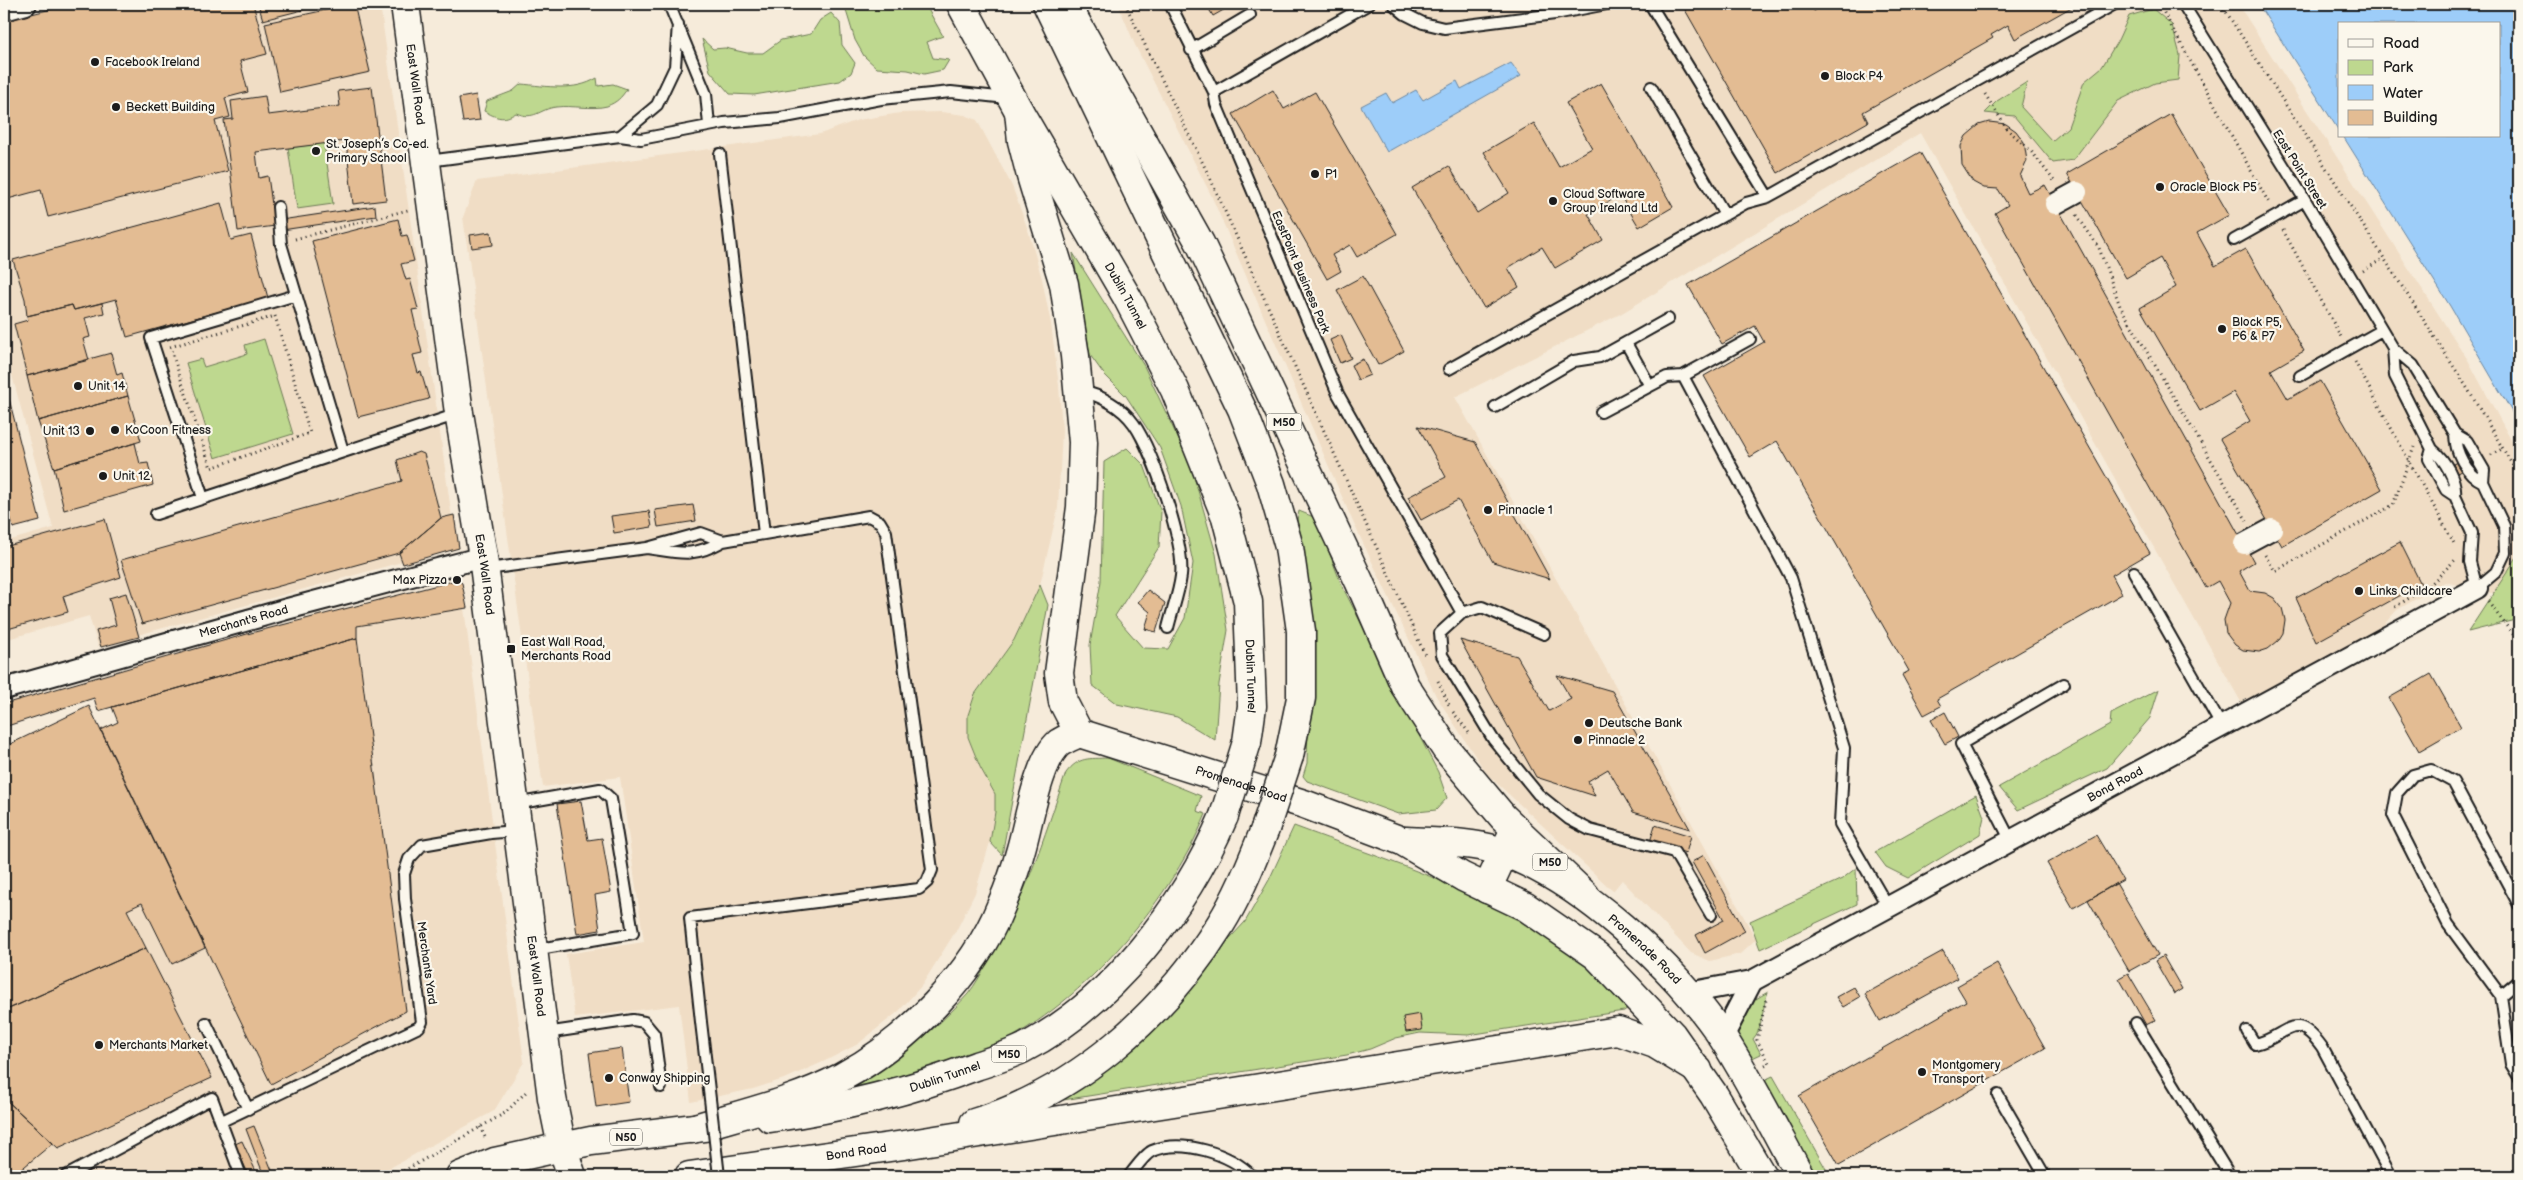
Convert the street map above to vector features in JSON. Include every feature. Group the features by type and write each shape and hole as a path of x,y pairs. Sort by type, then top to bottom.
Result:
{"main road":[{"name":"East Wall Road","path":"405,4 459,413 484,563 552,1098 562,1146 572,1176"},
{"name":"Dublin Tunnel","path":"692,1129 832,1109 888,1096 953,1075 1022,1049 1085,1007 1144,947 1186,889 1215,838 1224,816 1247,742 1252,706 1248,602 1226,517 1175,390 1127,296 1016,105 961,4"},
{"name":"M50","path":"904,1145 988,1119 1069,1081 1129,1034 1184,976 1221,924 1249,868 1265,829 1289,756 1301,698 1301,631 1289,547 1271,484 1242,408 1047,4"},
{"name":"M50","path":"1066,4 1200,242 1359,581 1405,686 1446,749 1515,829 1585,895"},
{"name":"M50","path":"1016,105 1022,141 1064,284 1078,390 1083,442 1080,506 1059,673 1063,702 1080,733"},
{"path":"692,1129 788,1099 841,1078 877,1055 916,1025 942,999 986,936 1001,907 1021,850 1040,774 1059,744 1080,733"},
{"name":"Promenade Road","path":"1080,733 1295,801 1402,841 1462,878 1526,907 1597,956 1647,1006 1698,1070 1762,1176"},
{"path":"1487,889 1515,829"},
{"name":"Promenade Road","path":"1402,841 1474,846 1504,853 1518,858 1585,895 1661,964 1688,993 1723,1037 1800,1176"},
{"path":"904,1145 1618,1031 1656,1044 1698,1070"},
{"name":"N50","path":"562,1146 692,1129"},
{"name":"Bond Road","path":"689,1176 904,1145"},
{"path":"460,1176 495,1162 562,1146"}],"street":[{"path":"4,10 26,4"},
{"path":"2252,540 2272,529"},
{"name":"Merchant's Road","path":"4,689 287,609 484,563"},
{"name":"Bond Road","path":"1688,993 1752,981 2477,588"},
{"path":"1723,1037 1752,981"}],"lane":[{"path":"669,4 706,94 709,125"},
{"name":"EastPoint Business Park","path":"1170,4 1191,50 1214,92 1216,104 1338,394 1462,613"},
{"path":"1214,92 1369,4"},
{"path":"1393,4 1405,14 1423,23 1444,28 1555,14 1607,4"},
{"path":"1650,4 1768,196"},
{"path":"1449,369 1746,203 1768,196 2115,4"},
{"name":"East Point Street","path":"2183,4 2305,200 2393,348"},
{"path":"1191,50 1250,15"},
{"path":"620,136 658,105 675,67 678,24"},
{"path":"1650,87 1725,215"},
{"path":"427,161 620,136 641,139 709,125 780,118 881,99 951,92 1016,105"},
{"path":"720,154 764,534"},
{"path":"2234,240 2305,200"},
{"path":"278,207 281,244 343,451"},
{"path":"203,498 151,338 296,295"},
{"path":"1495,407 1574,360 1600,357 1668,319"},
{"path":"2300,376 2382,330"},
{"path":"1601,412 1667,377 1683,376 1750,339"},
{"path":"1626,342 1650,386"},
{"path":"2393,348 2413,365 2455,434 2467,441 2484,470 2483,482 2504,526 2505,553 2496,572 2477,588 2470,562 2472,533 2455,496 2446,490 2430,459 2432,449 2395,376 2393,348"},
{"path":"1683,376 1791,578 1844,748 1840,824 1888,907"},
{"path":"1078,390 1098,394 1116,407 1133,423 1149,450 1177,540 1181,575 1168,628"},
{"path":"156,514 459,413"},
{"path":"647,548 686,554 706,550 723,541 868,516 880,522 886,532 932,870 927,882 919,889 690,918 719,1176"},
{"path":"484,563 647,548 701,533 723,541"},
{"path":"2134,572 2222,727"},
{"path":"1544,634 1482,607 1462,613 1440,633 1442,655 1493,739 1544,799 1569,819 1590,830 1674,852 1711,915"},
{"path":"2011,841 1961,744 2064,684"},
{"path":"2519,905 2453,782 2430,770 2414,775 2397,793 2393,815 2448,924 2501,996 2511,1064 2519,1077"},
{"path":"514,804 600,789 611,799 633,933 532,950"},
{"name":"Merchants Yard","path":"222,1121 419,1027 422,1022 405,899 404,874 409,859 422,845 491,833 517,831"},
{"path":"2501,996 2519,981"},
{"path":"543,1033 633,1020 644,1022 654,1034 661,1088"},
{"path":"2136,1023 2230,1176"},
{"path":"206,1024 248,1109"},
{"path":"2247,1031 2255,1044 2290,1026 2303,1027 2312,1033 2322,1047 2391,1176"},
{"path":"1998,1095 2045,1176"},
{"path":"66,1176 212,1098 241,1176"},
{"path":"1129,1176 1151,1151 1174,1146 1202,1150 1229,1158 1242,1165 1252,1176"}],"path":[{"path":"1125,4 1210,178 1426,656"},
{"path":"2221,4 2466,386 2519,476"},
{"path":"1979,79 1987,99 2007,130 2031,151 2066,198 2099,248 2120,306 2252,540 2275,571 2393,505 2422,428"},
{"path":"281,244 411,209"},
{"path":"2351,278 2384,258"},
{"path":"275,316 310,433 211,468 170,347 275,316"},
{"path":"2477,588 2519,642"},
{"path":"1434,673 1450,708 1474,740"},
{"path":"395,1176 516,1105 527,1089"},
{"path":"480,1127 488,1144"}],"shaded area":[{"path":"113,4 380,4 456,547 98,646 89,616 4,640 4,542 53,528 4,345 4,35"},
{"path":"1118,4 2238,4 2468,360 2519,455 2519,583 2500,595 2445,582 2397,610 2376,633 2241,702 1920,133 1622,313 1455,397 1756,939 1740,954 1710,961 1691,953 1622,880 1613,891 1487,774 1436,696 1353,522 1211,195 1135,45"},
{"path":"941,112 965,115 977,120 1012,186 1028,230 1042,279 1051,324 1059,386 1062,431 1058,508 1040,585 1014,640 975,694 968,715 968,737 980,767 995,794 995,812 990,842 975,893 957,929 922,985 899,1011 858,1044 787,1078 753,1089 691,1102 679,1005 575,1018 566,954 644,942 620,777 543,787 463,217 477,181 820,134 858,120 900,113"},
{"path":"464,608 524,1062 494,1111 375,1176 4,1176 4,764 118,722 112,707 357,638 354,625"}],"green space":[{"path":"844,4 925,4 943,36 927,42 933,58 949,60 943,70 924,74 908,70 877,68 864,56 855,40"},
{"path":"2153,9 2172,25 2180,55 2178,80 2155,83 2118,101 2073,160 2053,163 2014,116 1985,113 1997,101 2027,82 2021,107 2052,141 2068,127 2084,82 2102,67 2118,40 2129,16"},
{"path":"831,13 840,23 842,45 855,63 851,73 840,81 754,95 730,94 710,71 702,39 713,49 725,48 747,53 763,53 781,40 811,34 820,20"},
{"path":"597,78 598,86 613,84 627,89 616,101 601,107 556,107 533,115 528,116 516,113 504,118 496,117 484,111 487,101 513,91 521,84 570,87"},
{"path":"324,143 333,204 297,209 288,148"},
{"path":"1073,253 1144,366 1191,466 1216,554 1228,630 1219,684 1215,740 1177,717 1117,704 1092,685 1090,645 1101,581 1104,462 1127,448 1144,465 1161,512 1159,547 1115,616 1143,648 1168,649 1185,618 1193,563 1181,506 1160,448 1126,396 1103,373 1090,355"},
{"path":"264,339 293,434 215,458 186,363 201,359 204,367 247,354 245,345"},
{"path":"1299,511 1316,518 1342,586 1438,772 1447,798 1436,810 1398,814 1307,781 1303,776 1307,763 1311,614 1307,575 1297,520"},
{"path":"2519,556 2519,619 2468,632 2517,557"},
{"path":"1040,585 1048,605 1002,855 990,842 995,812 995,794 980,767 968,737 968,715 975,694 1014,640"},
{"path":"2159,689 2150,718 2107,768 2018,810 1999,787 2110,725 2111,714"},
{"path":"1108,758 1201,796 1197,811 1206,814 1189,849 1144,919 1116,952 1085,982 1053,1010 1019,1033 968,1058 914,1075 840,1094 908,1049 939,1023 968,994 1001,940 1023,893 1066,773 1075,764 1085,759"},
{"path":"1976,795 1984,817 1980,834 1908,878 1886,867 1875,852"},
{"path":"1294,826 1430,876 1517,917 1558,943 1596,972 1629,1007 1624,1011 1468,1035 1420,1033 1396,1038 1370,1049 1347,1055 1063,1100 1059,1095 1206,964 1245,922 1269,880"},
{"path":"1856,868 1857,904 1760,949 1750,921 1842,879"},
{"path":"1768,992 1761,1023 1753,1039 1761,1054 1748,1060 1738,1037 1737,1020 1740,1013 1747,1006"},
{"path":"1773,1076 1830,1176 1813,1176 1760,1082"}],"water":[{"path":"2258,4 2519,4 2519,424 2450,306 2344,138 2500,138 2500,22 2338,22 2338,129"},
{"path":"1511,63 1521,76 1387,152 1361,106 1386,93 1392,103 1416,90 1423,100 1457,81 1461,89"}],"building":[{"name":"Beckett Building","path":"71,4 253,4 267,54 240,61 248,92 225,98 230,117 215,121 228,171 48,217 41,190 4,200 4,21"},
{"path":"258,4 326,4 263,20"},
{"path":"354,4 370,72 280,92 265,23"},
{"path":"1206,4 1234,4 1213,16"},
{"name":"Block P4","path":"1692,4 1810,4 1814,11 1826,4 2077,4 2015,39 2008,25 1991,35 1993,38 1863,112 1868,122 1778,173 1684,8"},
{"name":"Cloud Software Group Ireland Ltd","path":"1601,83 1673,207 1639,227 1620,195 1588,214 1603,240 1555,268 1542,247 1508,268 1519,287 1484,308 1412,188 1449,166 1477,213 1509,193 1484,152 1534,123 1559,167 1592,148 1566,103"},
{"path":"372,87 386,200 353,204 346,141 256,152 259,178 268,176 275,226 238,231 224,120 233,119 231,101 265,96 268,115 340,106 338,91"},
{"name":"P1","path":"1273,90 1284,109 1315,92 1397,234 1357,257 1350,245 1332,255 1341,271 1327,279 1233,114"},
{"path":"476,95 480,120 463,122 459,98"},
{"name":"Block P5, P6 & P7","path":"2171,114 2229,215 2197,233 2215,266 2246,249 2304,351 2271,370 2288,399 2320,381 2382,489 2282,546 2220,439 2250,421 2233,392 2200,411 2140,308 2176,287 2160,258 2126,278 2067,174"},
{"path":"1989,122 2006,124 2016,131 2024,142 2027,161 2020,176 2028,193 2045,185 2254,562 2239,571 2250,591 2265,593 2274,598 2282,608 2285,620 2283,633 2278,641 2268,649 2259,652 2243,650 2235,645 2226,633 2224,620 2230,603 2218,581 2206,588 1995,213 2008,205 1998,189 1984,188 1973,182 1962,165 1961,146 1966,136 1979,125"},
{"path":"1920,152 2150,553 2112,575 2122,594 1937,699 1941,706 1924,715 1902,675 1909,671 1777,441 1750,457 1704,376 1764,342 1755,326 1722,344 1688,285"},
{"path":"221,203 231,240 251,235 268,298 127,337 116,299 74,310 72,305 27,316 25,299 13,260"},
{"path":"375,206 376,216 282,230 281,220"},
{"path":"398,219 402,236 407,235 414,261 401,264 406,280 410,279 418,309 412,310 422,353 413,355 418,373 421,372 429,399 358,417 312,241"},
{"path":"491,232 493,245 472,248 470,235"},
{"path":"1363,276 1404,351 1378,365 1337,290"},
{"path":"102,303 104,313 85,318 90,337 83,339 89,360 27,376 14,324 28,320 27,316 72,305 74,310"},
{"path":"1341,335 1351,358 1340,363 1330,340"},
{"name":"Unit 14","path":"111,353 117,375 122,373 128,396 38,421 27,376"},
{"path":"1363,359 1370,375 1358,380 1351,365"},
{"path":"4,379 40,521 13,528 4,490"},
{"name":"Unit 13","path":"128,396 141,441 54,468 38,421"},
{"name":"Pinnacle 1","path":"1418,426 1475,442 1550,579 1493,562 1458,500 1421,520 1408,497 1446,477"},
{"name":"Unit 12","path":"135,443 140,464 148,463 153,485 64,510 54,468"},
{"path":"419,452 424,454 441,518 399,553 142,624 121,560 402,481 397,460"},
{"path":"2457,462 2461,471 2457,473 2453,464"},
{"path":"693,505 696,521 658,527 655,510"},
{"path":"649,511 652,527 614,533 611,516"},
{"path":"454,515 459,548 403,564 399,553 441,518"},
{"path":"105,519 121,577 63,596 68,612 4,630 4,547"},
{"name":"Links Childcare","path":"2400,542 2421,584 2316,642 2296,598"},
{"path":"457,580 462,583 467,608 357,626 357,638 98,711 94,698 4,727 4,704 247,634"},
{"path":"1148,590 1165,603 1156,632 1145,629 1150,612 1138,602"},
{"path":"126,593 139,637 101,647 96,631 116,625 109,598"},
{"path":"357,638 406,1011 271,1084 101,730 118,722 112,707"},
{"name":"Pinnacle 2","path":"1460,640 1517,656 1549,711 1571,699 1557,675 1612,691 1690,829 1633,812 1608,769 1588,781 1595,796 1536,777"},
{"path":"2431,674 2461,727 2419,751 2389,698"},
{"path":"89,706 205,948 172,964 142,903 127,910 146,948 4,1011 4,747"},
{"path":"1945,712 1958,737 1945,744 1931,720"},
{"path":"581,801 588,840 602,838 611,892 595,895 600,930 577,934 557,804"},
{"path":"1655,825 1691,836 1686,853 1650,842"},
{"path":"2096,835 2123,880 2073,908 2047,863"},
{"path":"1704,855 1745,931 1705,953 1696,935 1724,920 1692,862"},
{"path":"2116,883 2158,955 2129,971 2088,900"},
{"name":"Merchants Market","path":"146,948 212,1078 58,1148 4,1098 4,1011"},
{"path":"1943,951 1958,978 1880,1021 1865,994"},
{"path":"2163,956 2182,989 2174,994 2155,961"},
{"name":"Montgomery Transport","path":"1997,963 2045,1048 1839,1165 1799,1096 1966,1001 1957,986"},
{"path":"2128,973 2156,1020 2146,1025 2119,978"},
{"path":"1854,987 1860,997 1843,1007 1836,997"},
{"path":"1420,1014 1422,1030 1406,1032 1403,1017"},
{"name":"Conway Shipping","path":"622,1048 629,1102 596,1107 589,1053"},
{"path":"4,1098 53,1143 13,1176 4,1176"},
{"path":"254,1126 273,1173 266,1176 264,1176 246,1129"},
{"path":"242,1141 258,1176 249,1176 235,1144"}],"place":[{"name":"Facebook Ireland","path":"95,62"},
{"name":"Block P4","path":"1825,76"},
{"name":"Beckett Building","path":"116,107"},
{"name":"St. Joseph’s Co-ed. Primary School","path":"316,151"},
{"name":"P1","path":"1315,174"},
{"name":"Oracle Block P5","path":"2160,187"},
{"name":"Cloud Software Group Ireland Ltd","path":"1553,201"},
{"name":"Block P5, P6 & P7","path":"2222,329"},
{"name":"Unit 14","path":"78,386"},
{"name":"KoCoon Fitness","path":"115,430"},
{"name":"Unit 13","path":"90,431"},
{"name":"Unit 12","path":"103,476"},
{"name":"Pinnacle 1","path":"1488,510"},
{"name":"Max Pizza","path":"457,580"},
{"name":"Links Childcare","path":"2359,591"},
{"name":"East Wall Road, Merchants Road","path":"511,649"},
{"name":"Deutsche Bank","path":"1589,723"},
{"name":"Pinnacle 2","path":"1578,740"},
{"name":"Merchants Market","path":"99,1045"},
{"name":"Montgomery Transport","path":"1922,1072"},
{"name":"Conway Shipping","path":"609,1078"}]}
